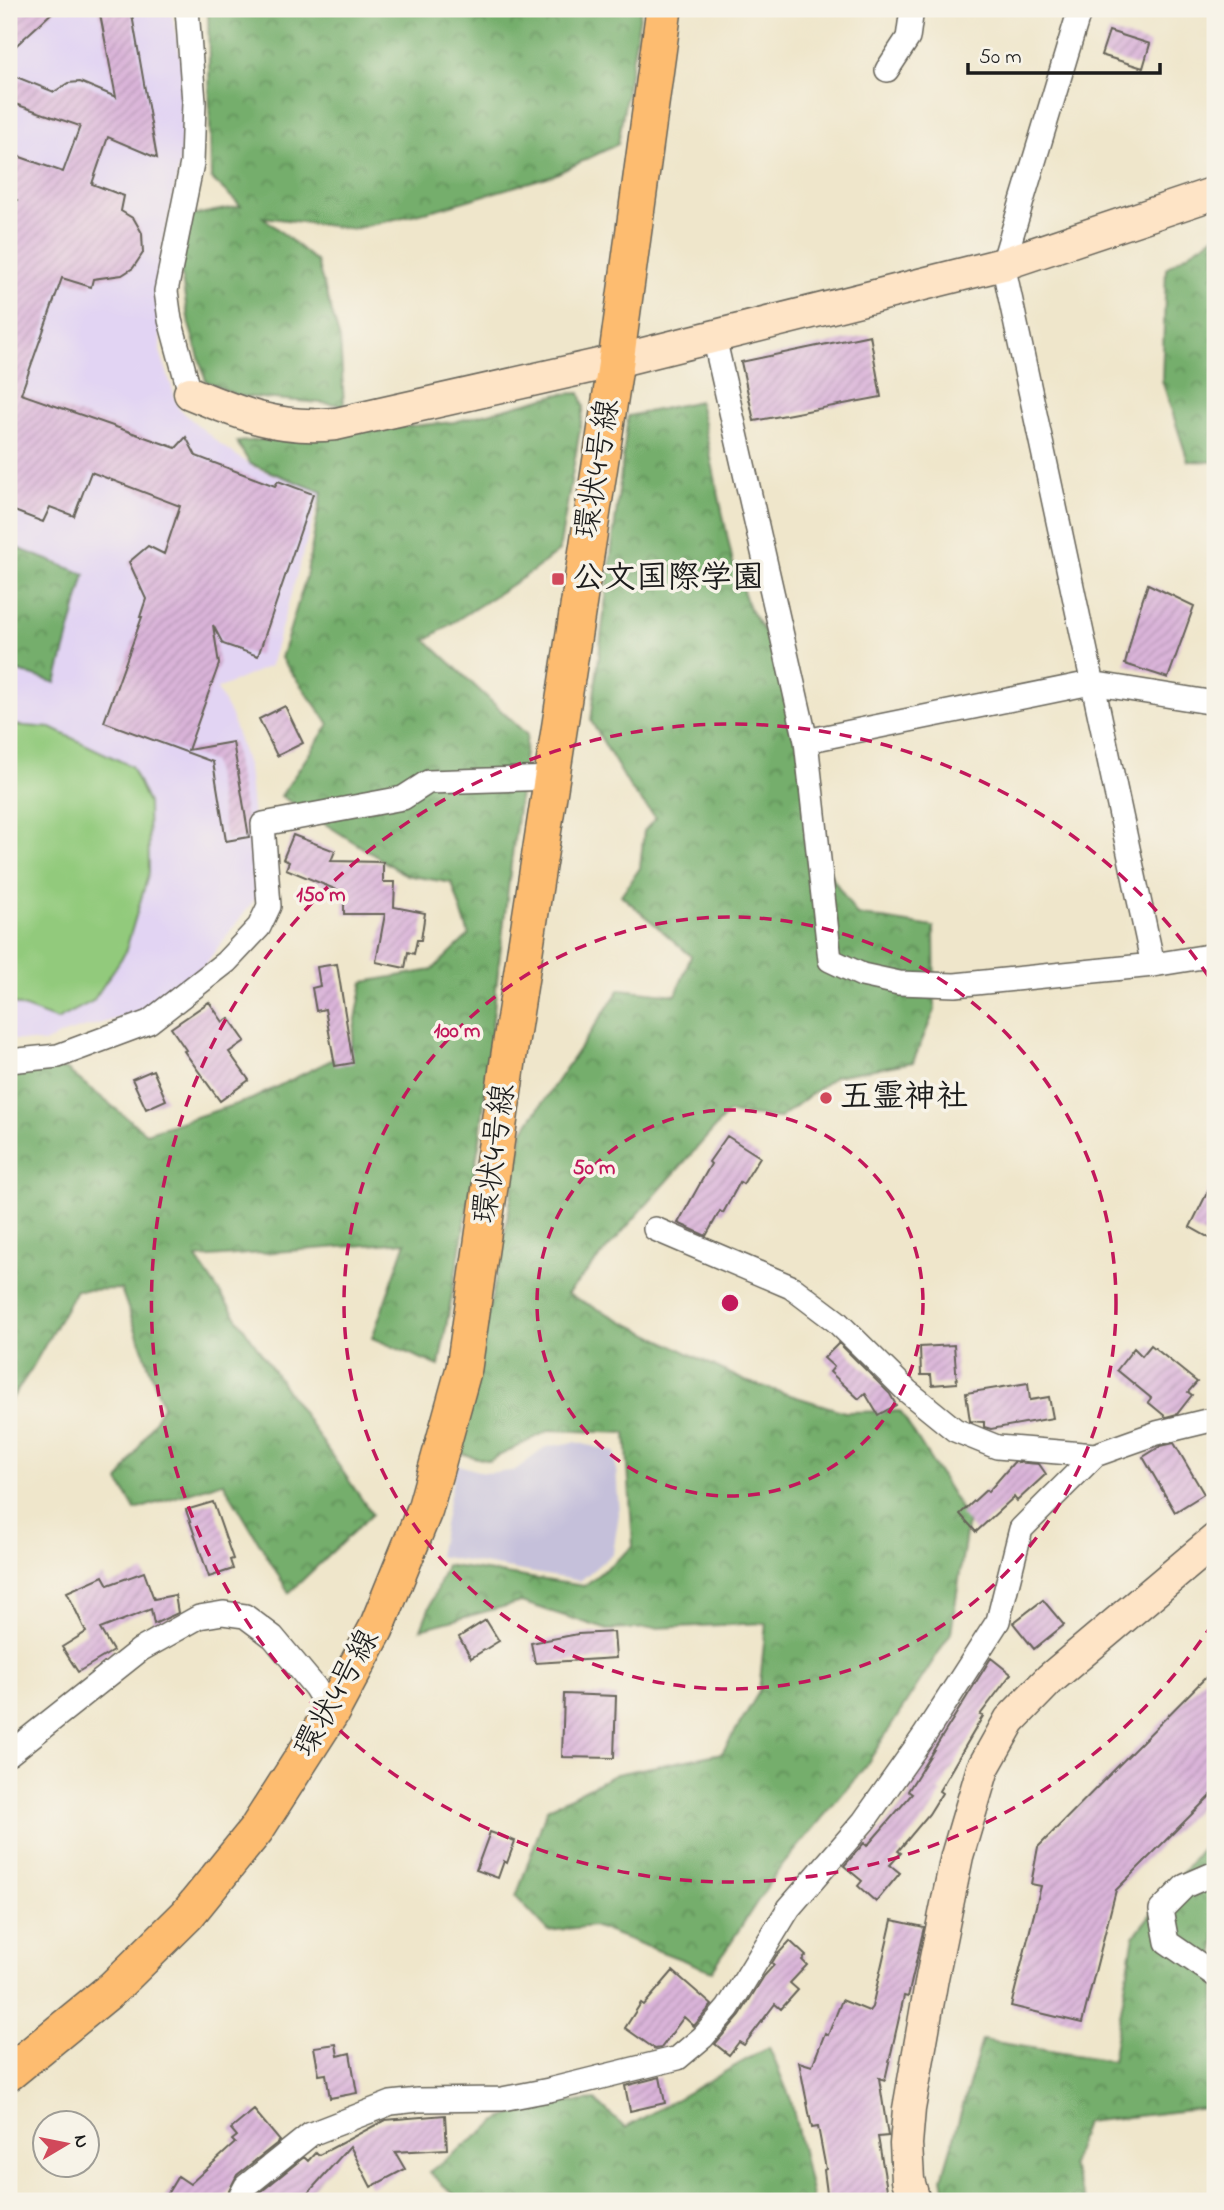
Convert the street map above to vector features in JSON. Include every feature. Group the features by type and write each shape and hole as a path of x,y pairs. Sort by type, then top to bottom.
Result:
{"main road":[{"name":"環状4号線","path":"9,2073 113,1988 187,1914 256,1830 331,1713 376,1629 425,1509 464,1368 508,1061 616,362 664,9"}],"street":[{"path":"187,9 194,102 192,163 166,291 170,320 190,393 235,411 277,423 306,427 336,424 616,362 1003,264 1215,193"},
{"path":"887,70 908,38 912,9"},
{"path":"1080,9 1003,264 1153,965"},
{"path":"713,337 806,741 830,960 862,975 899,983 955,985 1153,965 1215,955"},
{"path":"806,741 1091,683 1215,702"},
{"path":"9,1061 58,1056 149,1022 226,962 259,927 269,906 263,824 403,798 428,782 552,778"},
{"path":"655,1229 791,1287 836,1321 907,1391 955,1430 997,1447 1095,1455 1157,1433 1215,1419"},
{"path":"238,2201 246,2186 311,2134 391,2103 502,2099 549,2090 678,2058 695,2044 728,2008 789,1908 864,1821 924,1736 998,1621 1021,1529 1095,1455"},
{"path":"914,2201 908,2180 906,2144 909,2109 957,1856 983,1768 1010,1720 1050,1679 1215,1540"},
{"path":"9,1754 140,1650 199,1617 223,1613 245,1616 273,1637 315,1687 331,1713"},
{"path":"1215,1873 1185,1886 1161,1910 1167,1942 1215,1975"}],"shaded area":[{"path":"9,9 171,9 183,70 181,159 162,248 160,351 179,409 220,444 253,467 321,492 270,666 217,689 231,716 248,768 260,892 201,970 144,1011 66,1033 44,1043 9,1039"},
{"path":"575,1442 615,1452 619,1514 613,1553 580,1581 438,1556 456,1464 484,1473 514,1471 546,1447"}],"green space":[{"path":"208,9 641,9 618,144 554,175 441,208 354,229 263,217 317,262 340,340 344,405 238,396 206,381 189,324 179,259 188,216 241,206 211,178"},
{"path":"1215,236 1215,462 1188,461 1162,380 1166,268"},
{"path":"580,393 584,406 559,551 533,571 426,640 527,735 480,1139 439,1366 372,1338 406,1242 196,1258 372,1514 289,1593 223,1482 135,1510 119,1481 163,1406 121,1289 76,1290 9,1403 9,1056 67,1070 146,1133 252,1099 350,1051 363,982 432,970 469,935 452,883 406,875 281,796 329,724 281,658 306,577 322,492 250,464 237,442 454,422 560,394"},
{"path":"699,401 733,563 750,610 793,675 807,839 857,915 934,927 935,1010 913,1062 835,1076 780,1118 728,1113 567,1294 745,1381 845,1412 900,1411 968,1520 951,1633 865,1767 776,1873 712,1971 593,1926 548,1931 516,1897 547,1809 616,1774 722,1753 759,1692 766,1623 608,1630 521,1602 421,1629 446,1565 584,1586 633,1547 626,1433 550,1430 489,1461 458,1453 502,1249 523,1131 620,989 676,995 691,956 621,895 640,868 644,831 656,818 631,789 591,721 628,416"},
{"path":"9,545 85,574 56,683 9,668"},
{"path":"9,720 13,725 51,728 131,766 148,803 149,872 125,953 93,1001 57,1020 9,1002"},
{"path":"1215,1831 1215,2107 1085,2122 1071,2166 1086,2201 947,2201 942,2178 982,2040 1112,2061 1134,1936"},
{"path":"769,2047 791,2100 813,2201 461,2201 429,2172 502,2118 547,2104 595,2100 625,2128"}],"building":[{"path":"20,9 56,9 9,52 9,18"},
{"path":"99,9 131,9 157,158 108,137 92,184 124,196 121,211 134,219 142,233 143,253 133,268 122,275 93,279 91,287 62,278 21,394 176,448 186,437 196,456 275,486 278,481 313,494 258,656 223,644 213,625 219,664 188,750 233,742 249,837 226,841 213,762 104,722 146,599 129,562 148,546 164,554 180,506 91,472 74,516 50,507 43,522 9,509 9,222 17,200 9,197 9,153 63,172 80,126 9,102 9,74 54,92 68,83 80,82 116,97"},
{"path":"1109,31 1150,44 1143,68 1101,55"},
{"path":"870,335 881,397 754,421 741,362"},
{"path":"1148,584 1194,606 1168,678 1125,664"},
{"path":"285,706 303,743 277,756 259,719"},
{"path":"293,835 335,851 331,861 383,862 383,882 395,882 394,907 425,913 421,940 417,940 414,954 408,952 405,968 376,962 385,914 344,914 344,891 286,869 289,862 283,859"},
{"path":"337,964 353,1063 335,1066 325,1009 316,1011 312,988 320,986 317,967"},
{"path":"209,1002 223,1022 229,1018 245,1041 229,1052 249,1080 220,1101 171,1028"},
{"path":"153,1070 166,1100 146,1109 132,1079"},
{"path":"727,1136 760,1157 743,1184 740,1182 723,1213 720,1211 706,1236 678,1223 711,1164 709,1162"},
{"path":"1215,1177 1215,1241 1190,1227"},
{"path":"839,1343 890,1394 896,1405 878,1415 865,1393 859,1399 830,1372 834,1367 824,1358"},
{"path":"954,1345 957,1383 932,1385 931,1375 921,1375 920,1347"},
{"path":"1151,1345 1197,1382 1188,1392 1192,1395 1177,1414 1166,1417 1148,1402 1151,1398 1117,1370 1134,1348 1142,1356"},
{"path":"1028,1383 1030,1400 1049,1397 1053,1418 991,1429 984,1427 984,1422 970,1421 966,1393"},
{"path":"1174,1443 1204,1494 1175,1512 1143,1457 1161,1446"},
{"path":"1014,1462 1039,1464 1046,1474 1017,1501 1014,1497 976,1532 960,1514 986,1490 988,1492"},
{"path":"213,1502 233,1559 230,1560 233,1569 209,1577 186,1510"},
{"path":"144,1572 154,1599 175,1595 178,1613 154,1624 151,1609 100,1629 113,1651 78,1672 62,1647 86,1632 67,1592 103,1576 108,1585"},
{"path":"1043,1600 1064,1625 1034,1649 1013,1623"},
{"path":"486,1620 499,1641 471,1658 459,1637"},
{"path":"614,1632 616,1658 535,1663 531,1643 578,1634"},
{"path":"991,1658 1011,1674 980,1715 983,1716 939,1791 942,1793 929,1814 898,1851 901,1853 890,1865 900,1873 876,1902 858,1886 862,1881 844,1866 864,1843 867,1846 912,1794 908,1791"},
{"path":"1215,1668 1215,1791 1116,1890 1082,2023 1011,2006 1041,1886 1031,1884 1038,1847"},
{"path":"564,1694 616,1696 614,1758 562,1757"},
{"path":"490,1832 515,1841 498,1878 476,1870"},
{"path":"892,1920 924,1927 908,1997 904,1996 885,2080 879,2078 888,2136 878,2137 889,2201 828,2201 826,2169 818,2127 812,2128 799,2062 812,2066 842,2000 869,2011 872,2007"},
{"path":"790,1941 806,1956 802,1960 807,1965 790,1983 798,1990 781,2009 775,2004 744,2045 739,2042 729,2055 715,2044 740,2015 774,1965 772,1963 776,1956"},
{"path":"673,1971 712,2005 694,2026 684,2017 661,2048 655,2049 625,2028 641,2003 644,2005"},
{"path":"336,2044 338,2056 350,2053 357,2093 330,2098 326,2074 319,2075 314,2047"},
{"path":"660,2077 665,2103 630,2111 625,2086"},
{"path":"254,2110 280,2141 237,2175 224,2201 163,2201 178,2176 190,2184 235,2143 232,2140 237,2136 231,2129"},
{"path":"445,2115 447,2149 395,2152 405,2169 371,2187 350,2146 301,2201 254,2201 257,2195 304,2157 308,2161 316,2152 319,2155 385,2120"}],"place":[{"name":"公文国際学園","path":"558,579"},
{"name":"五霊神社","path":"826,1098"}]}
